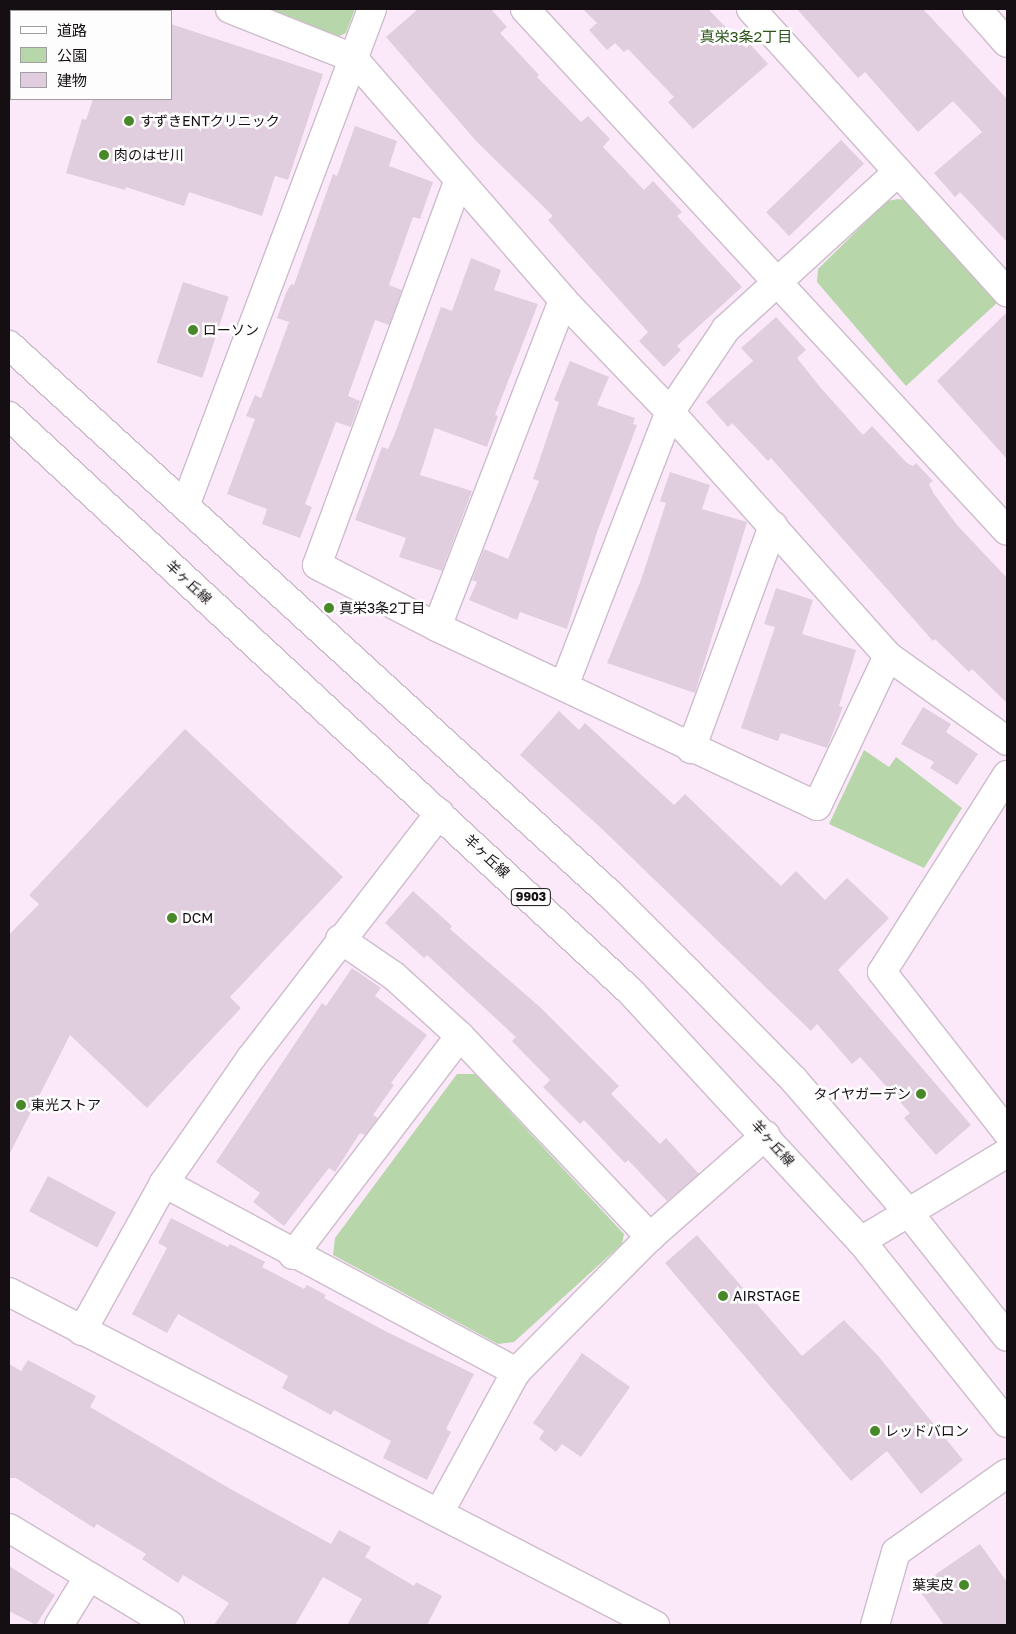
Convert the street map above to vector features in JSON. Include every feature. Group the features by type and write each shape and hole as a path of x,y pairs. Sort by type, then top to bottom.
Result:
{"street":[{"path":"230,9 353,58 458,182 563,300 670,412 888,656 1007,741"},
{"path":"185,506 372,9"},
{"path":"525,9 1007,531"},
{"path":"750,9 1007,292"},
{"path":"977,9 1007,42"},
{"path":"564,686 670,412 726,329 898,172"},
{"path":"458,182 317,565 437,627 564,686 692,749 817,806 888,656"},
{"path":"437,627 563,300"},
{"path":"9,345 611,895 794,1080 908,1212 1007,1336"},
{"name":"羊ヶ丘線","path":"9,416 440,813 631,992 766,1135 861,1241 1007,1423"},
{"path":"692,749 773,526"},
{"path":"1007,776 882,972 1007,1132"},
{"path":"82,1331 164,1183 251,1058 340,940 440,813"},
{"path":"340,940 394,976 460,1036 650,1237"},
{"path":"293,1255 460,1036"},
{"path":"439,1512 516,1372 650,1237 766,1135"},
{"path":"861,1241 1007,1153"},
{"path":"164,1183 293,1255 516,1372"},
{"path":"9,1292 655,1625"},
{"path":"875,1625 896,1552 1007,1473"},
{"path":"9,1528 170,1625"},
{"path":"59,1625 89,1576"}],"green space":[{"path":"275,9 355,9 346,33 335,38 274,14"},
{"path":"898,199 911,201 998,302 906,386 817,282 818,269 887,201"},
{"path":"864,750 889,767 896,757 962,808 924,868 829,824"},
{"path":"457,1074 475,1074 624,1234 622,1244 514,1342 498,1344 333,1255 335,1238"}],"building":[{"path":"418,9 491,9 507,27 500,33 539,75 537,77 581,122 588,116 610,139 603,147 644,190 653,181 682,212 677,216 742,287 677,346 681,350 664,367 639,341 648,332 548,220 553,216 477,142 386,37"},
{"path":"583,9 708,9 746,48 750,44 768,64 693,129 668,102 674,97 628,49 624,52 615,43 607,50 589,30 597,23"},
{"path":"797,9 923,9 1007,99 1007,242 960,192 955,197 934,173 982,132 953,101 918,132 865,72 858,78"},
{"path":"172,24 323,74 288,180 275,176 262,216 189,192 184,206 126,187 125,190 66,173 82,119 86,120 93,100 172,100"},
{"path":"355,126 397,141 389,166 433,182 420,219 413,217 389,285 402,290 389,325 375,320 348,396 360,401 351,427 336,422 305,504 312,507 300,538 262,524 267,509 227,494 255,419 246,416 255,395 261,398 289,322 277,318 286,293 291,284 294,285 333,174 337,176"},
{"path":"841,140 864,164 789,236 766,212"},
{"path":"471,258 501,270 494,290 538,304 495,415 498,416 487,447 435,428 420,475 472,491 442,571 399,557 406,538 355,520 382,447 388,449 395,433 441,307 452,311"},
{"name":"ローソン","path":"183,282 229,297 202,378 157,363"},
{"path":"1007,312 1007,459 937,381"},
{"path":"776,317 806,350 797,358 820,387 863,435 872,426 907,463 913,466 916,463 933,481 929,484 934,494 957,525 1007,578 1007,703 972,669 969,672 935,639 933,641 771,458 768,461 732,423 728,427 706,402 753,361 741,348"},
{"path":"570,361 609,377 597,405 635,418 633,424 637,425 597,532 567,629 520,612 517,620 469,600 477,582 472,580 484,549 508,559 539,481 533,479 559,402 554,400"},
{"path":"670,472 710,485 702,509 747,522 695,693 607,663 641,580 666,503 660,501"},
{"path":"776,588 813,600 802,634 856,650 839,706 843,707 827,748 781,733 778,741 741,728 775,627 764,624"},
{"path":"923,707 951,724 946,732 978,754 957,785 930,768 934,762 901,744"},
{"path":"559,711 579,730 585,723 674,805 685,794 781,886 796,871 825,900 847,878 889,918 838,970 971,1125 936,1155 904,1118 910,1113 860,1057 852,1064 817,1024 811,1031 601,828 520,755"},
{"name":"DCM","path":"185,729 343,877 230,997 241,1008 147,1108 70,1035 9,1155 9,935 39,904 29,895"},
{"path":"413,891 452,926 450,929 540,1007 619,1086 611,1094 660,1144 666,1138 699,1174 667,1201 628,1160 625,1163 584,1120 580,1124 543,1087 550,1080 512,1041 516,1037 427,955 424,958 385,923"},
{"path":"352,968 381,988 375,996 427,1035 391,1083 394,1085 373,1115 378,1118 365,1135 360,1133 335,1172 329,1168 284,1226 253,1202 260,1193 216,1162 322,1003 326,1006"},
{"path":"48,1176 116,1212 97,1247 29,1211"},
{"path":"171,1218 228,1247 230,1244 265,1262 262,1267 304,1289 307,1285 326,1295 324,1298 387,1332 474,1374 446,1429 451,1432 427,1480 383,1458 391,1441 334,1410 331,1415 282,1388 288,1376 178,1314 167,1333 132,1314 167,1248 158,1243"},
{"path":"697,1235 802,1356 844,1320 879,1357 963,1460 921,1494 887,1451 851,1481 665,1263"},
{"path":"582,1353 630,1387 581,1457 562,1444 556,1452 539,1439 544,1431 533,1423"},
{"path":"28,1360 96,1396 90,1407 234,1491 331,1544 339,1530 371,1547 365,1557 414,1586 416,1582 442,1596 427,1625 347,1625 362,1599 323,1577 295,1625 214,1625 229,1603 183,1575 178,1583 142,1559 146,1554 97,1524 94,1528 16,1478 9,1478 9,1364 21,1371"},
{"name":"葉実皮","path":"980,1544 1007,1582 1007,1625 944,1625 917,1587"},
{"path":"9,1566 55,1595 36,1625 9,1611"}],"place":[{"name":"すずきENTクリニック","path":"129,121"},
{"name":"肉のはせ川","path":"104,155"},
{"name":"ローソン","path":"193,330"},
{"name":"真栄3条2丁目","path":"329,608"},
{"name":"DCM","path":"172,918"},
{"name":"タイヤガーデン","path":"921,1094"},
{"name":"東光ストア","path":"21,1105"},
{"name":"AIRSTAGE","path":"723,1296"},
{"name":"レッドバロン","path":"875,1431"},
{"name":"葉実皮","path":"964,1585"}],"district":[{"name":"真栄3条2丁目","path":"746,37"}]}
